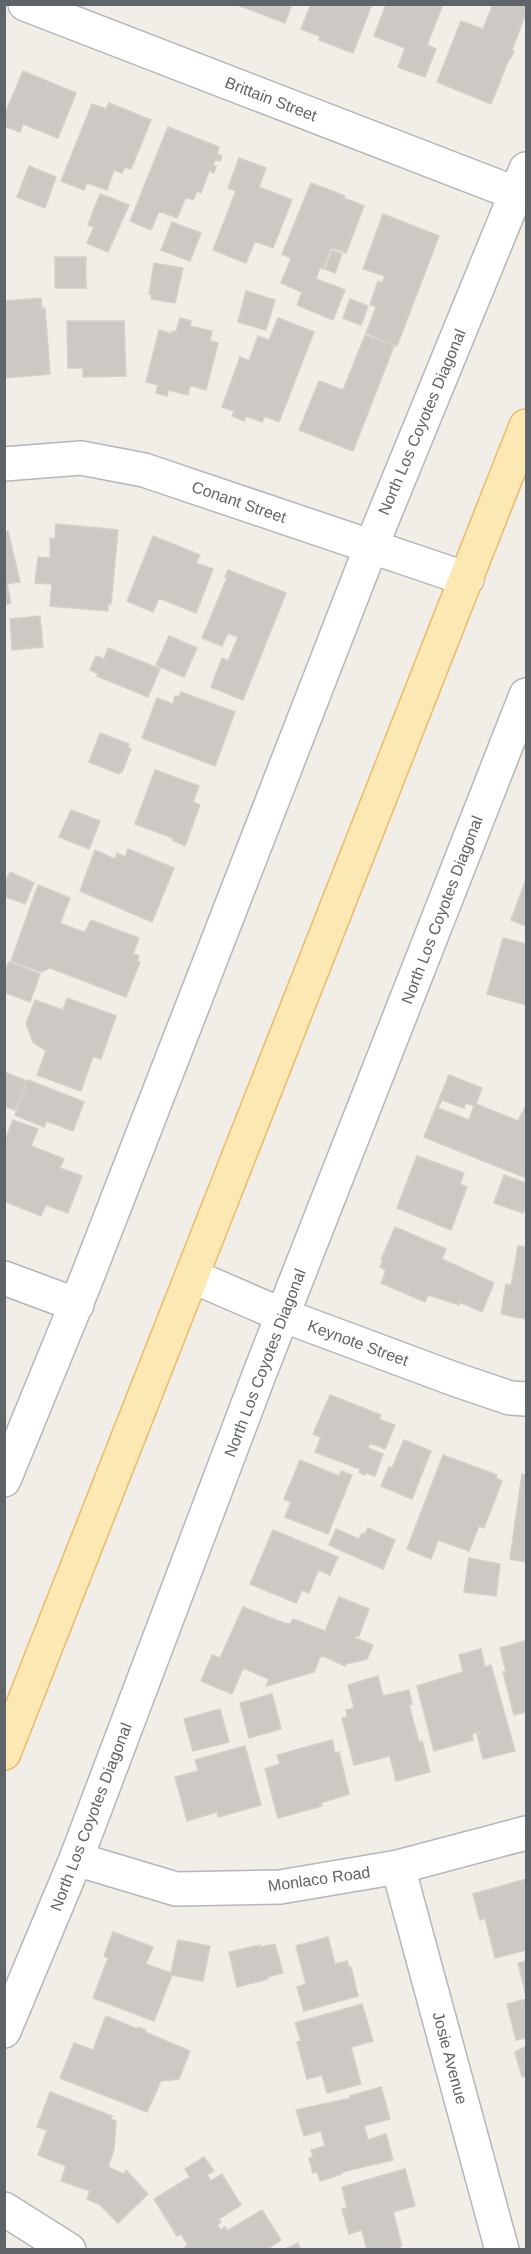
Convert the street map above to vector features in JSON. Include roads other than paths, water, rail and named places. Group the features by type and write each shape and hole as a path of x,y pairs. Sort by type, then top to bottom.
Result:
{"main road":[{"path":"4,1753 526,426"}],"street":[{"name":"Brittain Street","path":"25,4 522,182"},
{"name":"North Los Coyotes Diagonal","path":"4,1480 76,1305 370,547 522,182"},
{"name":"Conant Street","path":"4,465 81,458 144,470 467,579"},
{"name":"North Los Coyotes Diagonal","path":"4,2031 76,1859 282,1316 526,695"},
{"name":"Keynote Street","path":"192,1276 282,1316 510,1398 526,1399"},
{"path":"4,1278 76,1305"},
{"name":"Monlaco Road","path":"76,1859 176,1888 280,1887 398,1867 526,1833"},
{"name":"Josie Avenue","path":"398,1867 502,2250"},
{"path":"4,2209 69,2250"}]}
